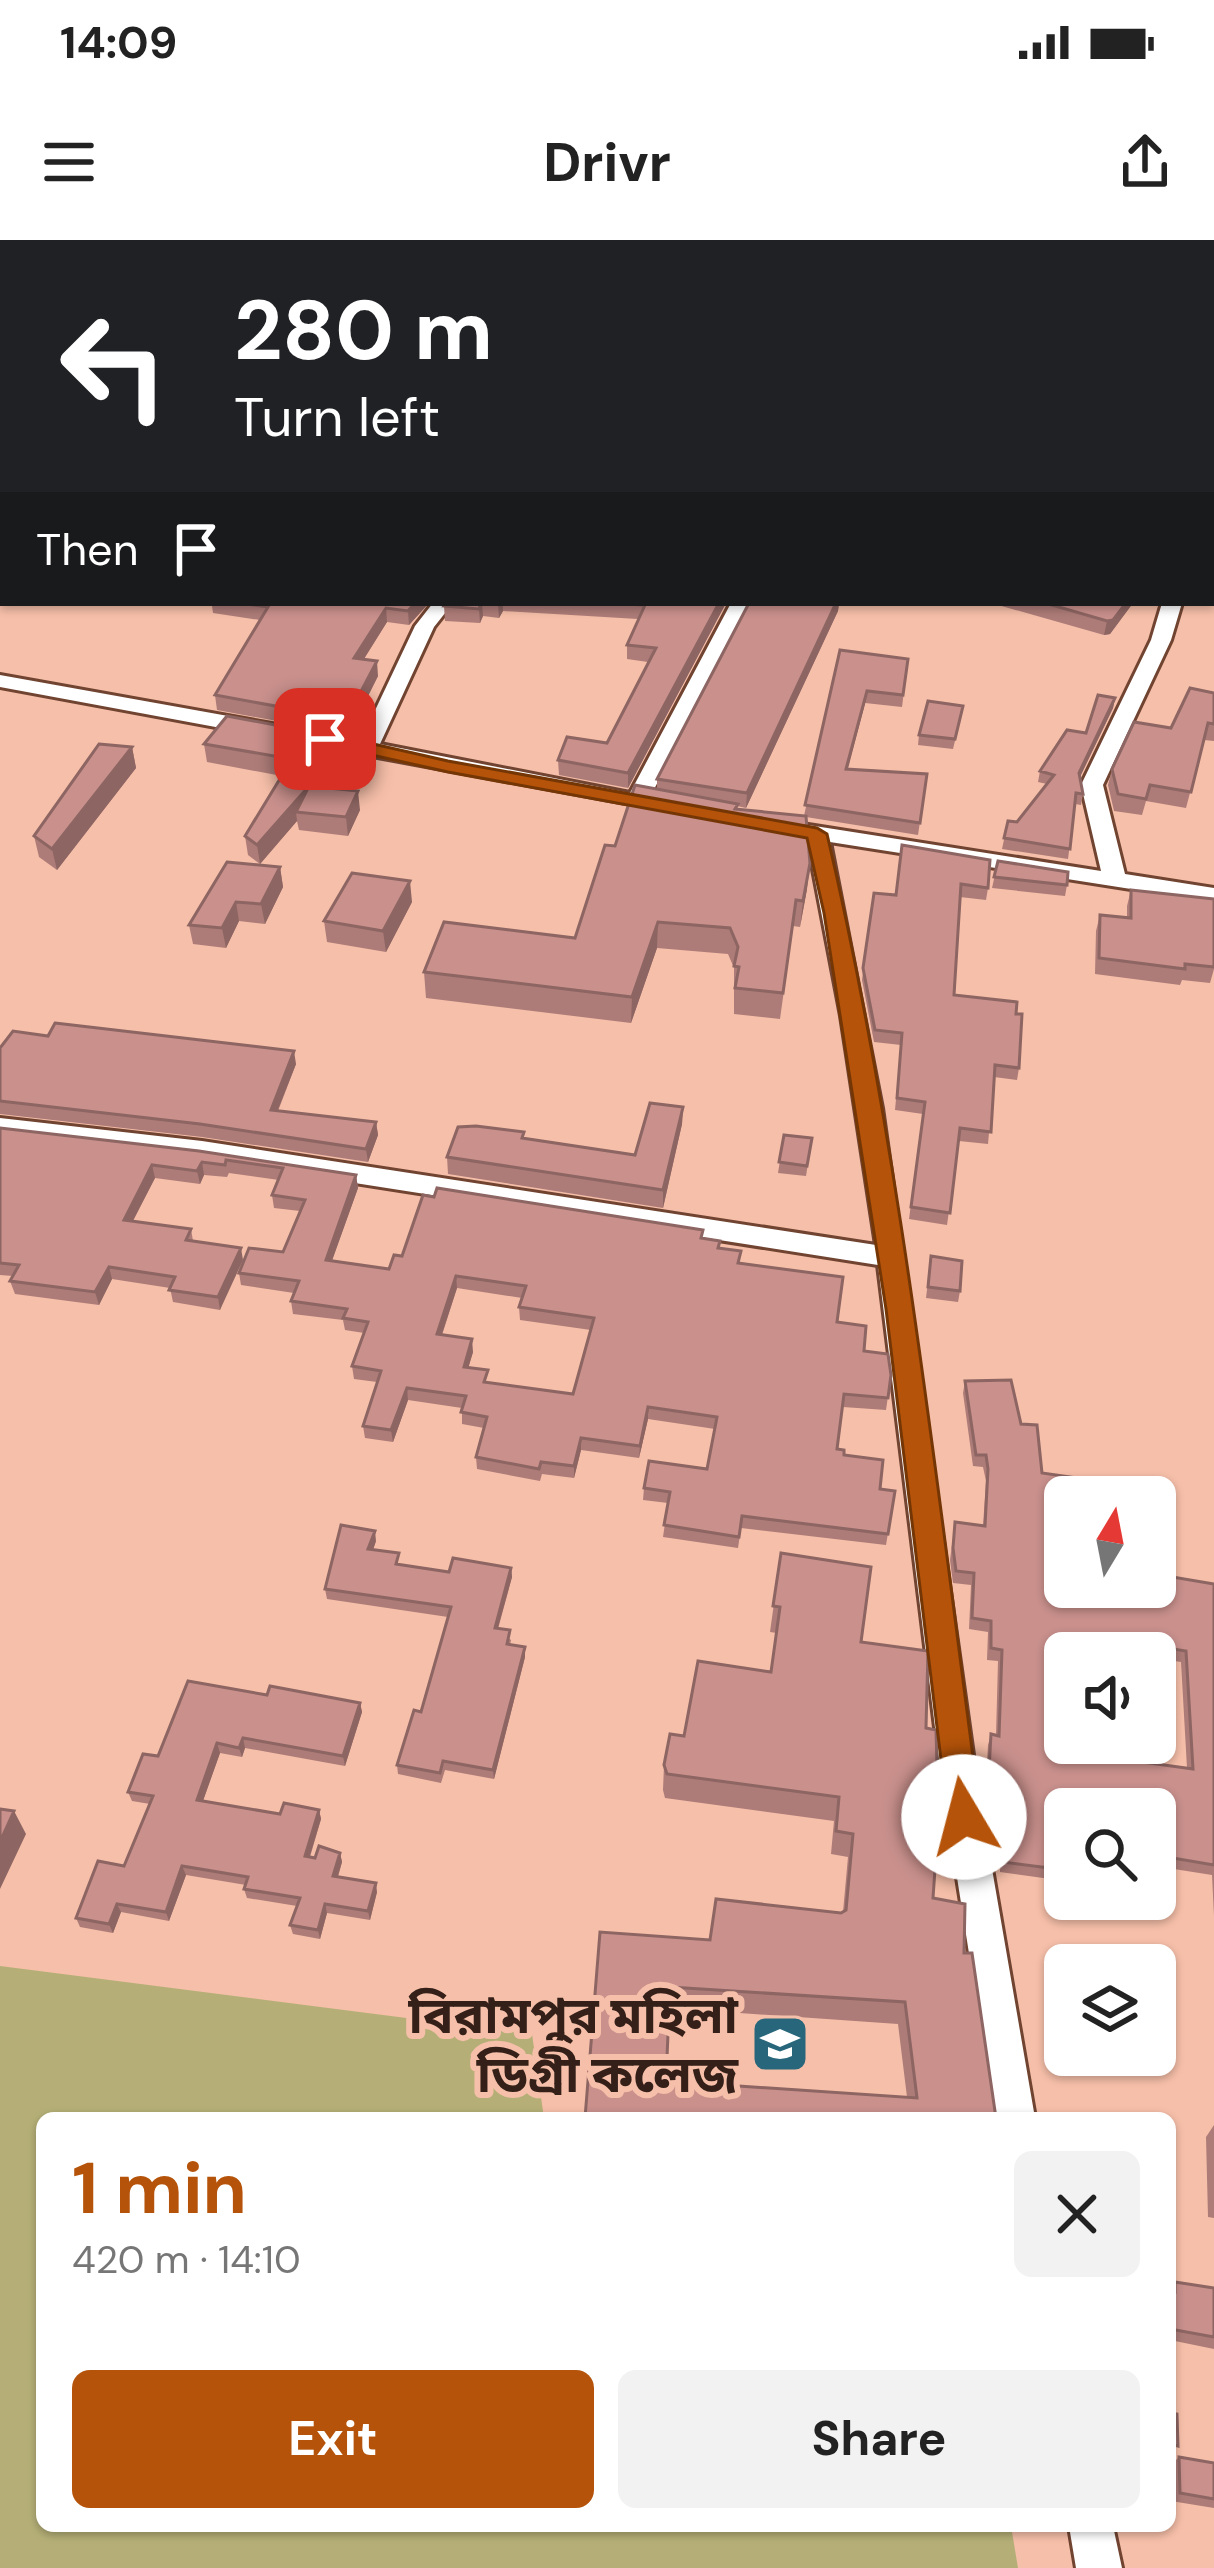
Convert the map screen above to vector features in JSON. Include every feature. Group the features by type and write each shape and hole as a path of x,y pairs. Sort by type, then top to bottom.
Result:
{"street":[{"path":"368,747 424,626 440,606"},
{"path":"637,801 739,606"},
{"path":"1114,878 1092,785 1161,640 1171,606"},
{"path":"0,681 368,747 691,812"},
{"path":"775,826 1214,896"},
{"path":"817,834 835,913 890,1257 973,1878 1014,2112"},
{"path":"0,1127 293,1164 890,1257"},
{"path":"1092,2532 1099,2568"}],"shaded area":[{"path":"0,1966 532,2034 543,2112 36,2112 36,2532 1012,2532 1018,2568 0,2568"}],"building":[{"path":"261,606 412,606 408,611 386,608 354,658 377,661 352,720 215,695 268,607"},
{"path":"645,606 717,606 628,773 558,760 567,737 607,743 656,648 627,645"},
{"path":"747,606 835,606 747,793 657,779"},
{"path":"1055,606 1124,606 1107,621"},
{"path":"840,650 908,659 903,695 867,691 846,769 927,774 920,823 805,805"},
{"path":"1190,688 1214,693 1214,724 1208,723 1191,792 1150,785 1146,799 1118,794 1112,769 1134,722 1171,728"},
{"path":"1098,695 1115,698 1079,773 1083,794 1076,793 1070,849 1004,838 1008,821 1017,822 1054,775 1040,771 1067,730 1086,733"},
{"path":"928,701 963,706 955,739 919,735"},
{"path":"227,716 339,737 334,742 346,745 257,845 245,836 292,759 204,744"},
{"path":"99,744 132,747 52,849 34,836"},
{"path":"635,785 738,804 735,809 806,816 810,863 803,901 796,900 783,993 735,988 738,947 730,928 658,922 632,997 424,972 444,922 575,938 605,845 615,846"},
{"path":"309,786 358,791 346,817 296,812"},
{"path":"902,845 990,860 988,888 961,884 954,995 1017,1002 1016,1014 1022,1014 1019,1068 995,1065 991,1132 960,1128 950,1213 911,1207 925,1102 897,1098 902,1033 875,1030 863,968 874,893 896,895"},
{"path":"998,861 1068,872 1067,885 994,877"},
{"path":"227,862 280,867 261,904 236,902 222,928 189,925"},
{"path":"352,873 410,881 383,931 324,921"},
{"path":"1131,890 1214,899 1214,967 1185,964 1185,969 1099,958 1100,915 1131,918"},
{"path":"55,1023 294,1051 271,1110 376,1122 366,1149 0,1101 0,1048 13,1031 48,1036"},
{"path":"650,1103 683,1107 663,1190 447,1157 458,1127 476,1126 635,1155"},
{"path":"0,1128 356,1175 326,1260 389,1269 394,1255 402,1256 423,1195 434,1197 437,1188 703,1230 701,1238 720,1241 718,1248 741,1251 738,1263 843,1277 837,1322 866,1326 864,1351 888,1354 891,1375 888,1398 844,1394 837,1449 844,1450 844,1455 883,1460 880,1489 895,1491 888,1534 742,1516 739,1537 664,1525 670,1492 644,1488 649,1461 707,1469 717,1417 648,1407 640,1446 581,1438 574,1466 541,1462 539,1469 476,1457 487,1417 461,1412 466,1396 407,1388 391,1430 363,1426 381,1371 352,1366 368,1322 343,1318 347,1309 291,1301 299,1281 239,1273 249,1248 283,1252 305,1200 272,1195 283,1168 226,1160 225,1165 202,1162 197,1171 152,1165 124,1220 191,1229 186,1240 241,1248 218,1297 169,1290 175,1277 109,1267 95,1292 10,1281 19,1265 0,1263","holes":["456,1276 526,1286 519,1307 594,1318 573,1394 484,1382 488,1370 464,1367 472,1339 437,1334"]},
{"path":"784,1135 812,1138 807,1166 779,1162"},
{"path":"931,1256 962,1261 960,1291 928,1287"},
{"path":"1011,1380 1021,1424 1037,1425 1042,1473 1063,1476 1044,1476 1044,1608 1176,1608 1176,1578 1214,1584 1214,1865 1176,1859 1176,1788 1044,1788 1044,1867 1003,1862 1004,1819 993,1817 988,1788 991,1734 999,1736 1002,1650 991,1648 991,1621 972,1618 974,1573 956,1571 953,1548 955,1522 985,1526 988,1469 986,1455 976,1455 965,1381"},
{"path":"341,1525 375,1531 368,1549 399,1553 396,1564 449,1572 453,1558 511,1568 495,1628 510,1630 507,1644 525,1647 493,1770 443,1761 440,1773 397,1765 414,1710 421,1712 451,1607 325,1589"},
{"path":"781,1553 871,1567 861,1642 928,1651 926,1728 936,1730 937,1766 946,1768 950,1797 932,1794 926,1853 936,1855 933,1898 965,1904 964,1953 972,1953 995,2112 585,2112 600,1932 710,1940 716,1899 846,1910 853,1834 836,1831 839,1797 667,1774 664,1765 670,1734 684,1736 698,1661 771,1672 780,1607 773,1606","holes":["670,1987 905,2002 917,2098 666,2081"]},
{"path":"188,1681 267,1695 270,1686 360,1703 343,1756 243,1738 239,1748 217,1743 197,1800 280,1814 284,1803 319,1810 305,1856 315,1858 319,1846 340,1853 333,1876 376,1883 368,1911 325,1904 318,1930 290,1925 300,1898 244,1889 248,1877 182,1866 166,1912 117,1904 109,1924 76,1918 98,1861 124,1866 153,1796 128,1792 143,1754 158,1756"},
{"path":"0,1809 14,1811 0,1842"},
{"path":"1176,2282 1214,2288 1214,2337 1176,2330"},
{"path":"1179,2457 1214,2463 1214,2499 1180,2493"}],"place":[{"name":"বিরামপুর মহিলা ডিগ্রী কলেজ","path":"780,2044"}],"route":[{"path":"325,739 817,834 835,913 899,1309 964,1817"}]}
